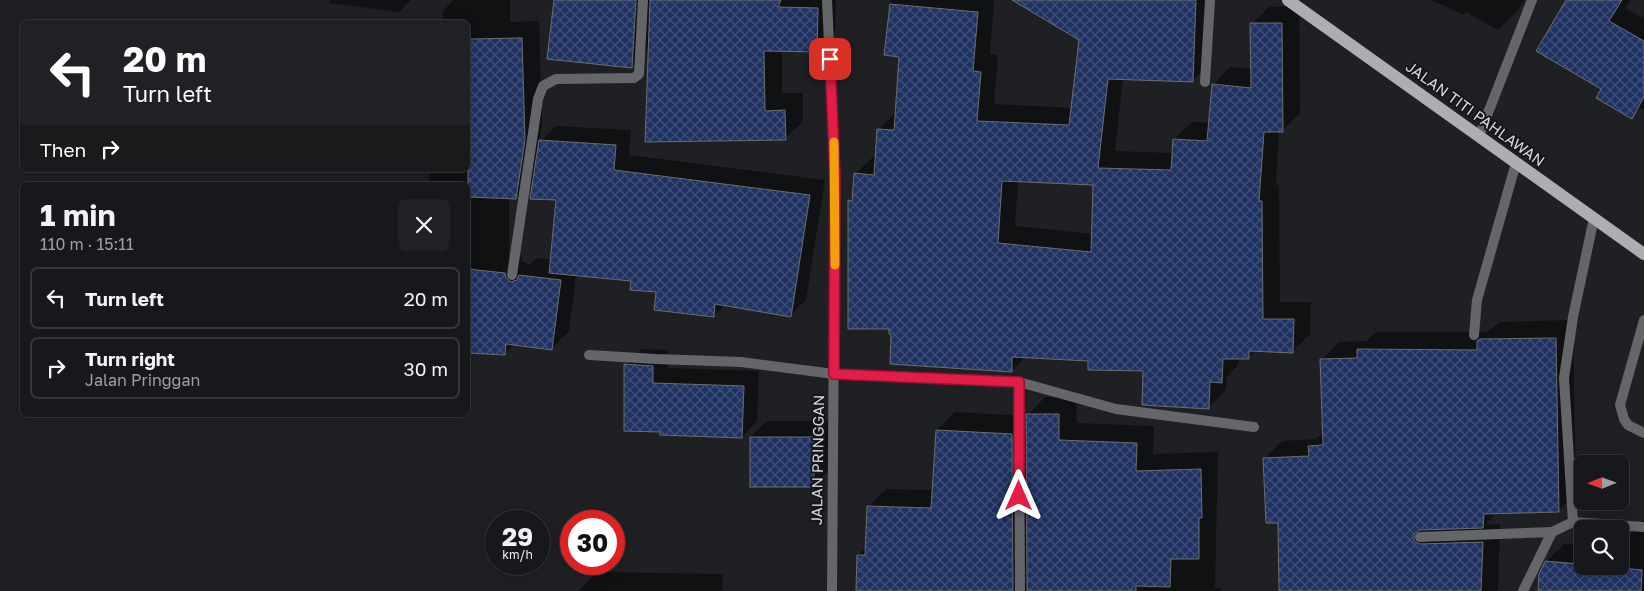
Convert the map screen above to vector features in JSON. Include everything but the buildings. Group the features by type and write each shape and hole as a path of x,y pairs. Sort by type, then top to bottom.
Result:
{"main road":[{"name":"JALAN TITI PAHLAWAN","path":"1288,0 1644,254"}],"street":[{"path":"512,275 538,99 544,86 556,79 634,78 639,74 643,0"},
{"name":"JALAN PRINGGAN","path":"827,0 835,176 832,591"},
{"path":"1206,82 1210,0"},
{"path":"1479,136 1532,0"},
{"path":"1474,335 1477,300 1516,163"},
{"path":"1573,522 1564,378 1573,317 1594,218"},
{"path":"1644,320 1620,405 1624,420 1628,425 1644,433"},
{"path":"589,354 741,362 834,374 1019,382 1116,409 1254,427"},
{"path":"1019,382 1020,591"},
{"path":"1420,537 1552,532 1573,522 1644,527"},
{"path":"1523,591 1552,532"}],"slow traffic":[{"path":"834,142 835,265"}],"route":[{"path":"830,59 835,176 834,374 1019,382 1019,496"}]}
